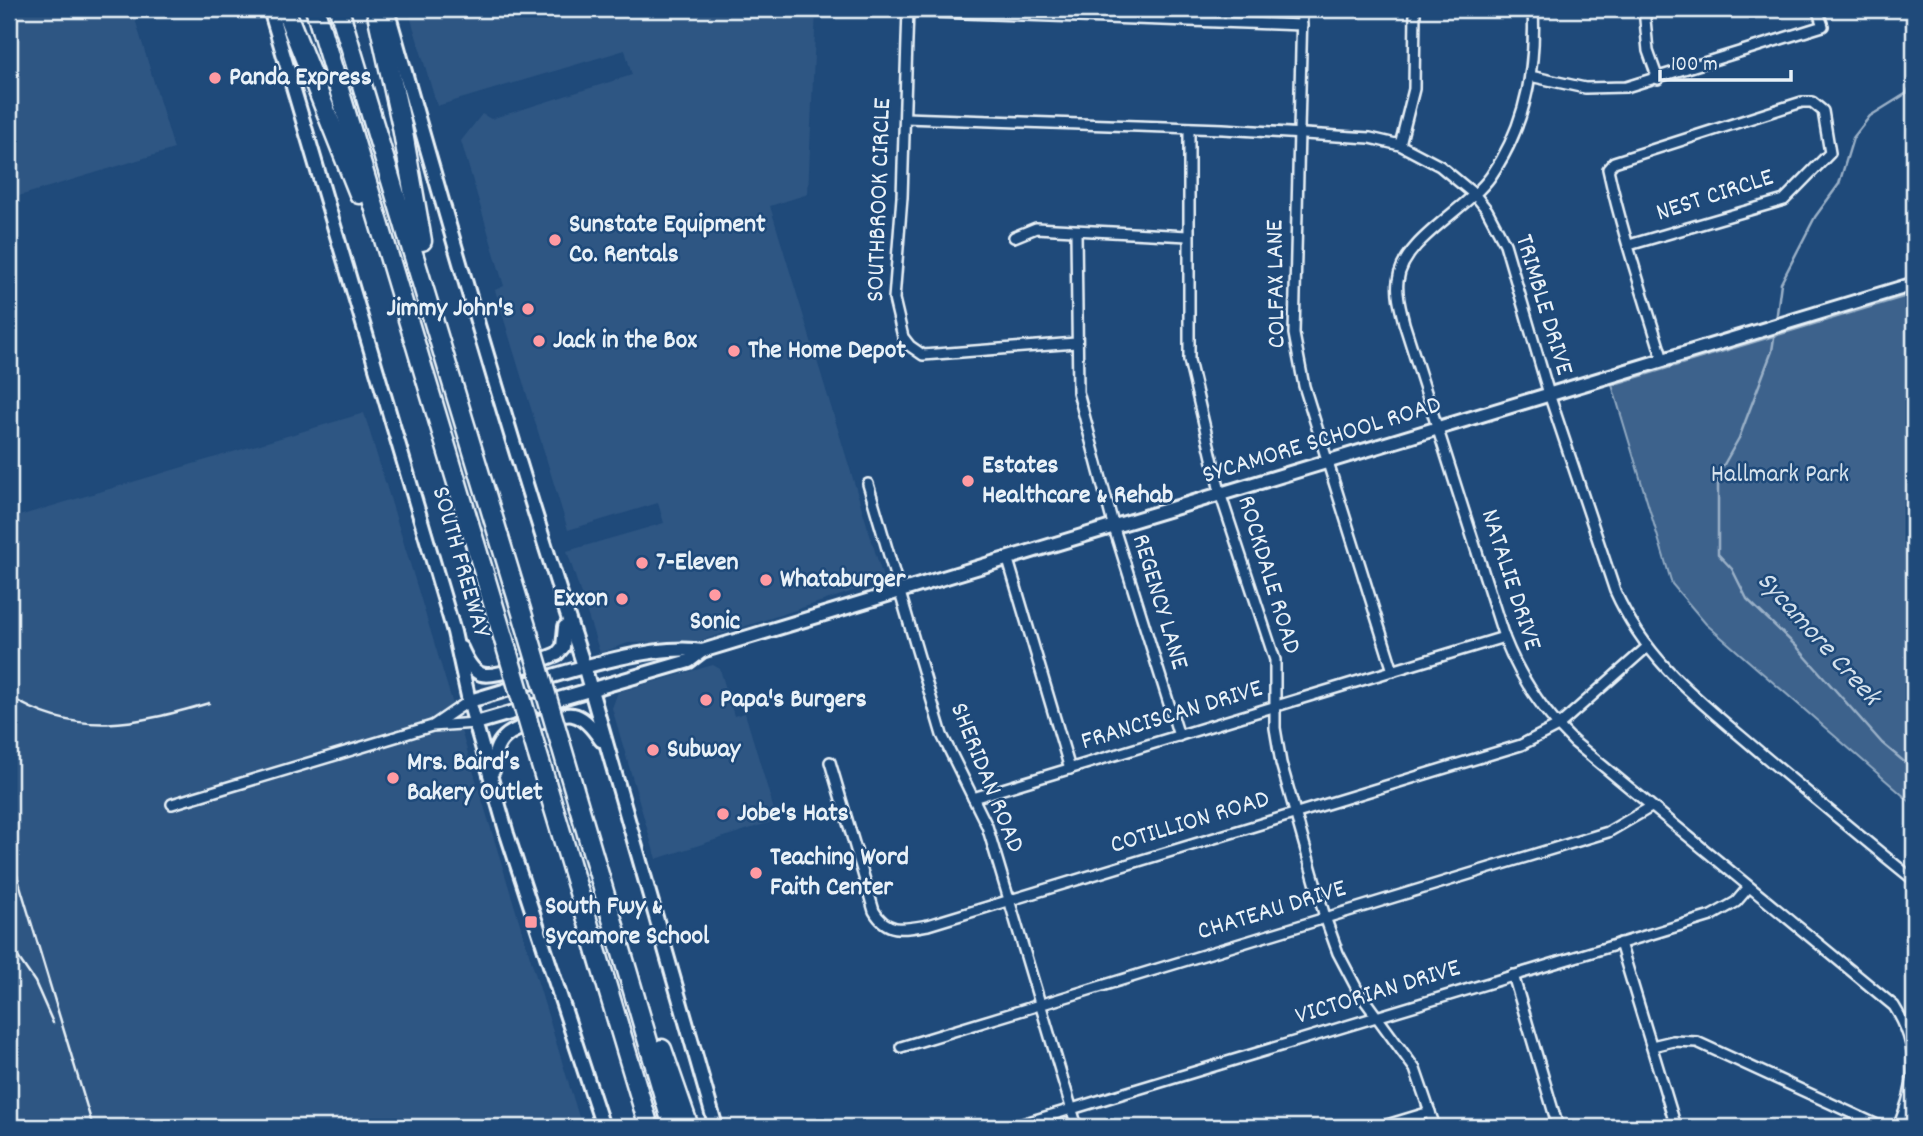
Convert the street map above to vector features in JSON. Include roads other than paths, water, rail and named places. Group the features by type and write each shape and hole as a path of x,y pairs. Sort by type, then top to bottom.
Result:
{"highway":[{"path":"285,9 357,188 392,290 407,315"},
{"name":"SOUTH FREEWAY","path":"315,9 649,1127"},
{"name":"SOUTH FREEWAY","path":"340,9 460,400 673,1127"},
{"path":"376,9 402,127 421,237 461,380 460,400"},
{"path":"609,908 620,916 689,1127"}],"main road":[{"name":"SOUTH FREEWAY","path":"270,9 454,632 492,785 603,1127"},
{"path":"387,9 566,618 585,669 716,1127"},
{"name":"SYCAMORE SCHOOL ROAD","path":"476,723 689,662 702,651 1914,284"},
{"path":"454,632 465,657 477,673 485,676 558,654 563,647 566,618"},
{"name":"SYCAMORE SCHOOL ROAD","path":"469,701 646,653 688,649 702,651"},
{"path":"492,785 493,754 510,731 574,715 596,731 607,750"}],"street":[{"name":"COLFAX LANE","path":"1303,9 1294,334 1304,386 1393,671"},
{"path":"1400,145 1414,89 1415,9"},
{"name":"NATALIE DRIVE","path":"1533,9 1530,76 1521,117 1507,151 1475,195 1409,254 1400,269 1397,284 1404,323 1440,428 1504,637 1523,680 1558,726 1748,888 1881,993 1900,1016 1912,1046 1913,1083 1911,1097 1898,1127"},
{"path":"1644,9 1648,51 1658,79"},
{"path":"1530,76 1585,88 1626,87 1823,26 1817,9"},
{"path":"908,10 1302,25"},
{"name":"SOUTHBROOK CIRCLE","path":"908,10 905,118 894,299 898,326 909,346 923,355 979,348 1076,343"},
{"name":"NEST CIRCLE","path":"1802,102 1818,105 1823,111 1830,153 1784,200 1629,245 1608,169 1614,162 1802,102"},
{"name":"TRIMBLE DRIVE","path":"905,118 1189,128 1370,138 1400,145 1440,166 1475,195 1487,210 1505,244 1549,394 1615,591 1646,648 1685,688 1914,880"},
{"name":"ROCKDALE ROAD","path":"1189,128 1189,360 1221,496 1275,660 1277,679 1274,707 1281,763 1325,917 1338,953 1375,1016 1415,1069 1435,1127"},
{"path":"1014,237 1036,228 1188,236"},
{"name":"REGENCY LANE","path":"1076,232 1078,392 1114,528 1179,736"},
{"path":"1629,245 1663,360"},
{"name":"SHERIDAN ROAD","path":"868,484 942,735 987,826 1077,1127"},
{"path":"1008,560 1070,769"},
{"name":"FRANCISCAN DRIVE","path":"973,799 1504,637"},
{"name":"COTILLION ROAD","path":"830,761 866,888 880,921 900,930 1010,900 1521,745 1558,726 1646,648"},
{"name":"SYCAMORE SCHOOL ROAD","path":"432,726 469,701"},
{"name":"SYCAMORE SCHOOL ROAD","path":"172,804 432,726 476,723"},
{"name":"CHATEAU DRIVE","path":"901,1048 1041,1003 1608,832 1651,807"},
{"name":"VICTORIAN DRIVE","path":"1012,1127 1711,916 1736,902 1748,888"},
{"path":"1620,943 1676,1127"},
{"path":"1513,975 1558,1127"},
{"path":"1652,1046 1673,1041 1697,1042 1882,1127"},
{"path":"1380,1127 1430,1112"}],"waterway":[{"name":"Sycamore Creek","path":"1912,9 1906,22 1914,71"},
{"name":"Sycamore Creek","path":"1776,321 1781,283 1815,217 1839,184 1853,138 1870,116 1907,93 1914,76"},
{"name":"Sycamore Creek","path":"1775,331 1772,351 1739,438 1718,475 1718,554 1732,569 1747,599 1797,647 1882,743 1914,770"}],"railway":[{"path":"9,696 34,710 59,718 108,724 157,717 209,703"},
{"path":"9,849 93,1127"},
{"path":"9,944 35,982 53,1023"}],"place":[{"name":"Panda Express","path":"215,78"},
{"name":"Sunstate Equipment Co. Rentals","path":"555,240"},
{"name":"Jimmy John's","path":"528,309"},
{"name":"Jack in the Box","path":"539,341"},
{"name":"The Home Depot","path":"734,351"},
{"name":"Estates Healthcare & Rehab","path":"968,481"},
{"name":"7-Eleven","path":"642,563"},
{"name":"Whataburger","path":"766,580"},
{"name":"Sonic","path":"715,595"},
{"name":"Exxon","path":"622,599"},
{"name":"Papa's Burgers","path":"706,700"},
{"name":"Subway","path":"653,750"},
{"name":"Mrs. Baird’s Bakery Outlet","path":"393,778"},
{"name":"Jobe's Hats","path":"723,814"},
{"name":"Teaching Word Faith Center","path":"756,873"},
{"name":"South Fwy & Sycamore School","path":"531,922"}],"park label":[{"name":"Hallmark Park","path":"1780,475"}]}
